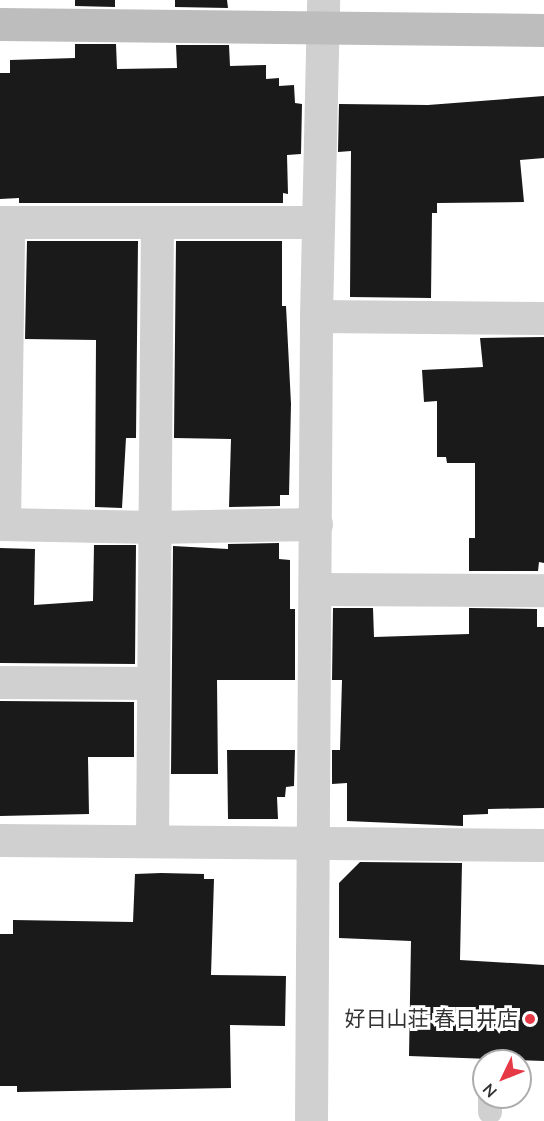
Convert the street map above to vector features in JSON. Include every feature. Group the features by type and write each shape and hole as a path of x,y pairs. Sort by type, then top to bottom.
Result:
{"street":[{"path":"311,1121 317,589 317,222 323,15"},
{"path":"0,24 323,15 544,30"},
{"path":"316,524 155,527 2,524 4,222 317,222"},
{"path":"152,841 157,222"},
{"path":"316,316 544,318"},
{"path":"317,589 544,590"},
{"path":"0,682 153,683"},
{"path":"0,840 544,845"}],"building":[{"path":"75,0 115,0 115,7 75,6"},
{"path":"175,0 227,0 228,8 175,7"},
{"path":"75,44 116,44 117,69 177,68 176,45 229,45 230,66 266,65 266,79 279,78 279,86 294,85 295,103 302,104 301,154 287,155 288,194 283,193 283,203 19,203 19,198 0,199 0,73 10,73 10,60 75,58"},
{"path":"544,96 544,158 520,160 524,202 437,203 437,213 432,213 431,298 350,297 351,151 338,152 339,104 428,105"},
{"path":"27,241 138,241 136,438 126,438 122,508 95,507 96,340 25,339"},
{"path":"176,241 282,241 282,306 286,306 291,404 289,495 280,495 280,506 229,507 231,439 174,438"},
{"path":"544,337 544,563 539,562 538,571 469,571 469,538 475,538 475,463 447,463 446,457 437,457 437,401 424,402 422,370 483,367 480,338"},
{"path":"279,543 279,559 290,560 290,609 295,609 295,680 217,680 218,774 171,774 173,546 228,549 228,544"},
{"path":"94,545 136,545 135,664 0,663 0,548 35,549 34,605 93,601"},
{"path":"333,608 373,608 374,637 469,634 469,608 537,609 537,627 544,627 544,808 488,809 488,814 463,815 463,826 347,821 347,783 332,784 332,750 340,750 342,680 332,680"},
{"path":"0,701 134,702 134,757 88,757 89,814 0,816"},
{"path":"227,750 295,750 294,786 286,787 285,797 277,797 278,819 228,819"},
{"path":"360,862 462,863 460,960 544,965 544,1061 532,1061 532,1049 472,1049 472,1058 409,1056 411,941 339,938 339,883"},
{"path":"135,874 204,874 204,879 214,879 211,975 286,976 285,1026 230,1025 231,1088 17,1092 17,1086 0,1086 0,934 13,934 13,920 133,922"}],"place":[{"name":"好日山荘 春日井店","path":"530,1019"}]}
